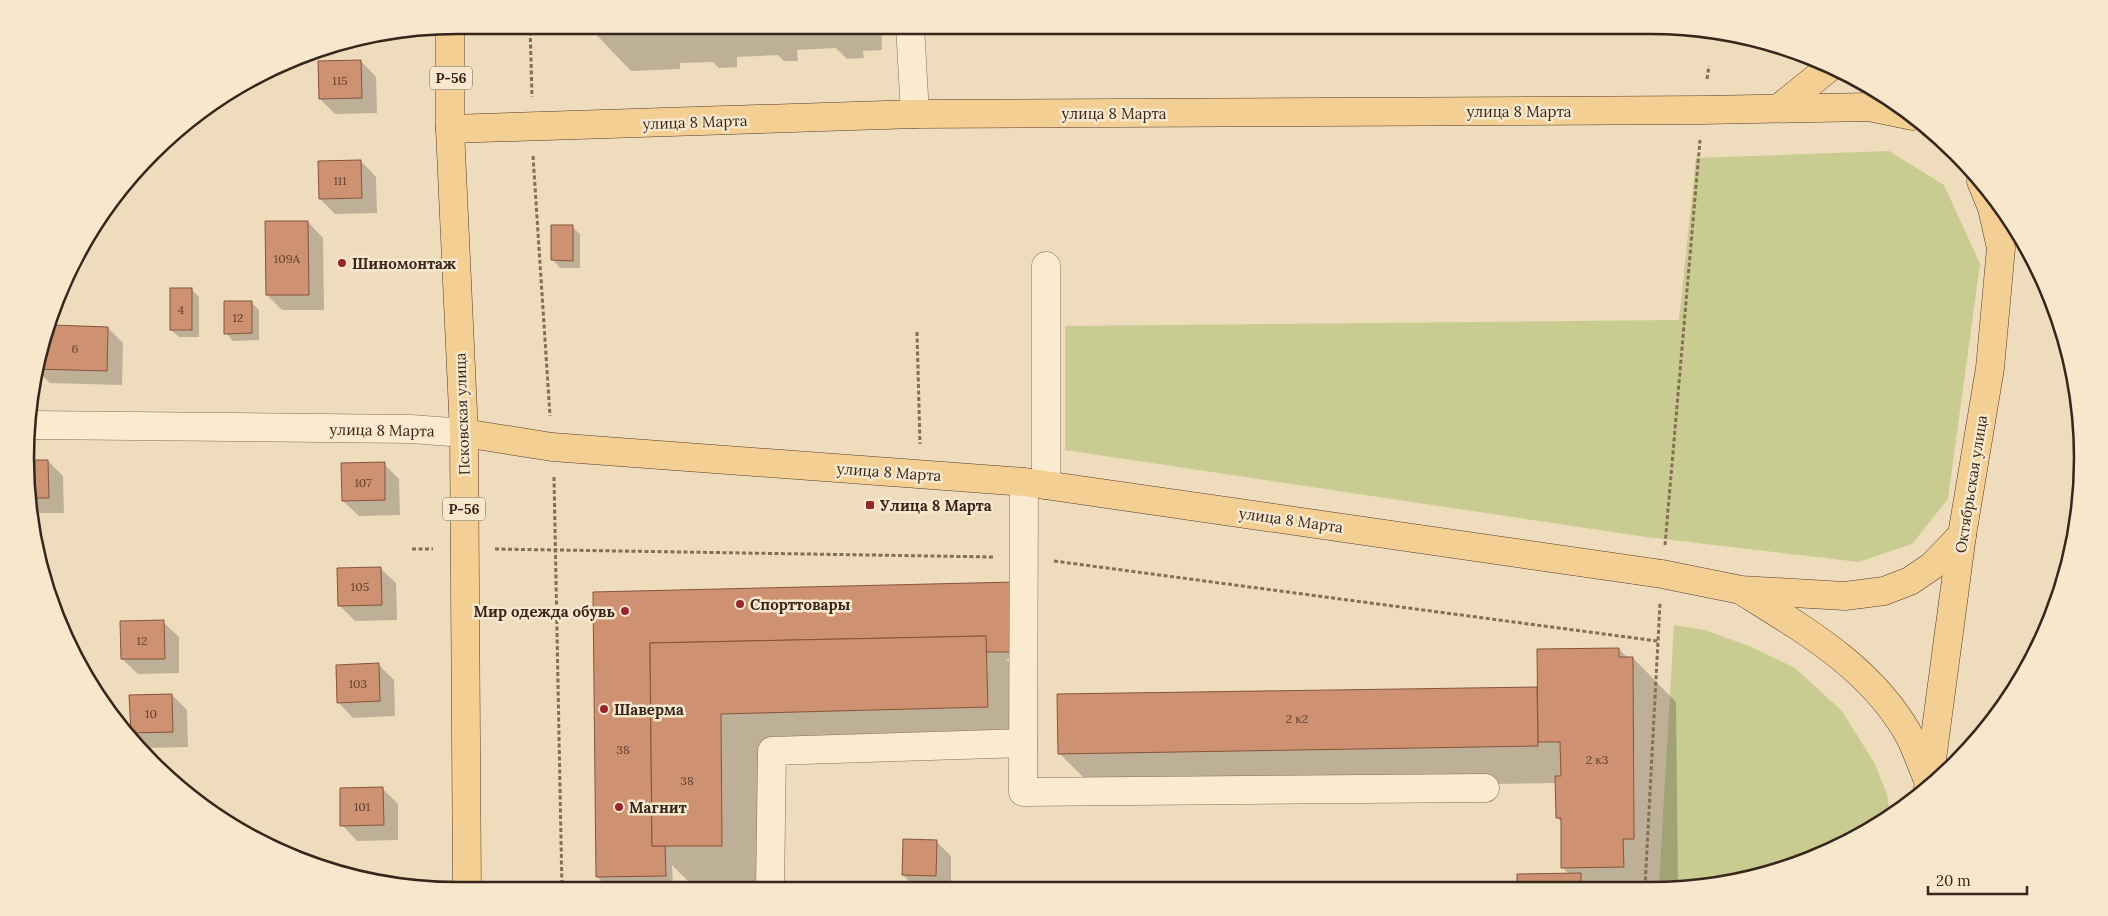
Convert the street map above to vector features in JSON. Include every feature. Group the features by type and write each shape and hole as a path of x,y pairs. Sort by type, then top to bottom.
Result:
{"main road":[{"name":"Псковская улица","path":"450,34 450,129 464,433 467,882"},
{"path":"1779,108 1824,72"},
{"name":"улица 8 Марта","path":"450,129 532,128 915,114 1703,110 1869,107 1896,113"},
{"name":"Октябрьская улица","path":"1929,778 1962,535 1990,368 2001,248 1991,205"},
{"name":"улица 8 Марта","path":"464,433 552,447 1035,483 1662,574 1741,590"},
{"path":"1741,590 1845,596 1884,592 1910,581 1932,566 1962,535"},
{"path":"1741,590 1812,636 1851,665 1884,698 1910,737 1926,780"}],"street":[{"path":"911,34 915,114"},
{"path":"1046,266 1023,743 1024,792 1485,788"},
{"name":"улица 8 Марта","path":"35,425 410,429 464,433"},
{"path":"770,882 772,751 1023,743"}],"path":[{"path":"530,34 532,128 552,447 556,550 562,882"},
{"path":"1645,882 1662,574 1703,110 1709,66"},
{"path":"917,332 921,474"}],"green space":[{"path":"1889,151 1944,185 1980,264 1948,499 1912,544 1859,562 1646,537 1065,450 1065,326 1679,320 1696,158"},
{"path":"1674,625 1705,630 1749,646 1795,668 1842,711 1875,764 1887,794 1889,809 1838,838 1786,860 1760,868 1705,879 1659,882"}],"building":[{"path":"361,60 362,98 319,99 318,61"},
{"path":"361,160 362,198 319,199 318,161"},
{"path":"265,221 308,221 309,295 266,295"},
{"path":"551,225 573,225 573,261 551,260"},
{"path":"170,288 192,288 192,330 170,330"},
{"path":"224,301 252,301 252,333 224,334"},
{"path":"55,325 108,327 107,371 43,369"},
{"path":"34,460 48,460 49,498 36,498"},
{"path":"385,462 385,500 342,501 341,463"},
{"path":"381,567 382,605 338,606 337,568"},
{"path":"1015,582 1016,652 986,652 986,636 650,643 652,846 665,846 666,876 596,877 593,592"},
{"path":"164,620 165,659 121,659 120,621"},
{"path":"986,636 988,707 721,714 722,846 652,846 650,643"},
{"path":"1619,648 1619,657 1633,657 1634,839 1623,839 1624,867 1561,868 1561,818 1556,818 1555,776 1561,776 1560,742 1538,742 1537,649"},
{"path":"379,663 380,701 337,703 336,665"},
{"path":"1537,687 1538,746 1058,754 1057,694"},
{"path":"172,694 173,732 135,733 131,728 129,695"},
{"path":"383,787 384,825 340,826 340,788"},
{"path":"903,839 937,840 936,876 902,875"},
{"path":"1581,873 1581,882 1517,882 1517,874"}],"place":[{"name":"Шиномонтаж","path":"342,263"},
{"name":"Улица 8 Марта","path":"870,505"},
{"name":"Спорттовары","path":"740,604"},
{"name":"Мир одежда обувь","path":"625,611"},
{"name":"Шаверма","path":"604,709"},
{"name":"Магнит","path":"619,807"}]}
